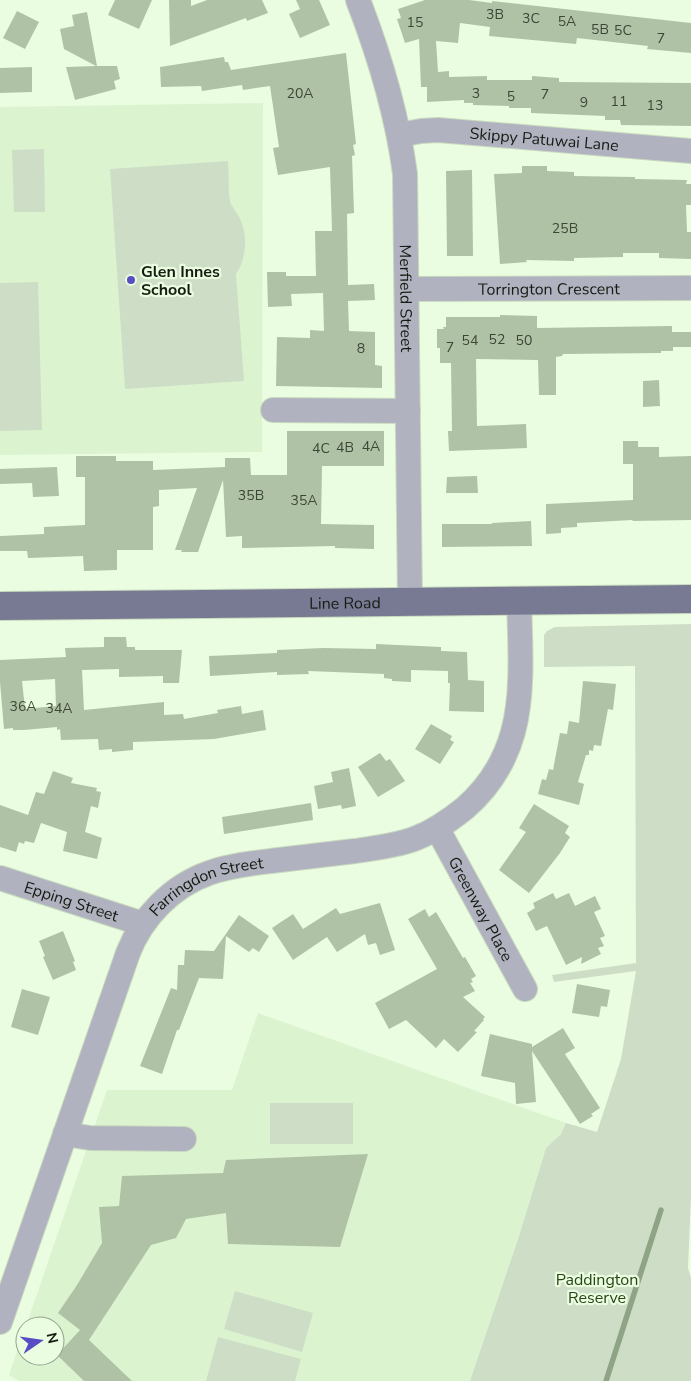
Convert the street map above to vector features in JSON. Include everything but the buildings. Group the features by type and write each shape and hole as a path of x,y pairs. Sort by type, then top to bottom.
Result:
{"main road":[{"name":"Line Road","path":"0,606 410,603 691,598"}],"street":[{"name":"Merfield Street","path":"358,0 384,72 399,135 405,174 410,603"},
{"name":"Skippy Patuwai Lane","path":"399,135 418,131 438,130 691,151"},
{"name":"Torrington Crescent","path":"407,289 691,288"},
{"path":"273,410 408,411"},
{"name":"Farringdon Street","path":"0,1322 133,938 143,924 172,894 209,873 246,865 386,846 414,839 453,818 483,791 508,748 516,719 520,676 519,600"},
{"name":"Greenway Place","path":"437,828 525,989"},
{"name":"Epping Street","path":"0,878 143,924"},
{"path":"65,1134 90,1138 184,1139"}],"shaded area":[{"name":"Glen Innes School","path":"263,103 262,452 0,455 0,107"},
{"path":"258,1013 566,1123 561,1134 546,1148 519,1236 470,1381 19,1381 9,1375 15,1357 15,1366 65,1366 65,1316 29,1316 107,1090 232,1090"}],"green space":[{"path":"44,149 45,212 14,212 12,150"},
{"path":"228,161 230,201 241,221 245,234 244,255 236,274 244,381 125,389 110,169"},
{"path":"38,282 42,430 0,431 0,283"},
{"name":"Paddington Reserve","path":"691,624 691,1197 688,1268 691,1278 691,1381 470,1381 519,1236 546,1148 561,1134 566,1123 597,1132 621,1059 636,971 554,982 552,975 636,963 635,666 544,667 544,635 555,627"},
{"path":"270,1103 353,1103 353,1144 270,1144"},
{"path":"235,1291 313,1313 302,1352 224,1329"},
{"path":"218,1337 301,1359 295,1381 206,1381"}],"waterway":[{"path":"606,1381 661,1210"}],"place":[{"name":"Glen Innes School","path":"131,280"}]}
